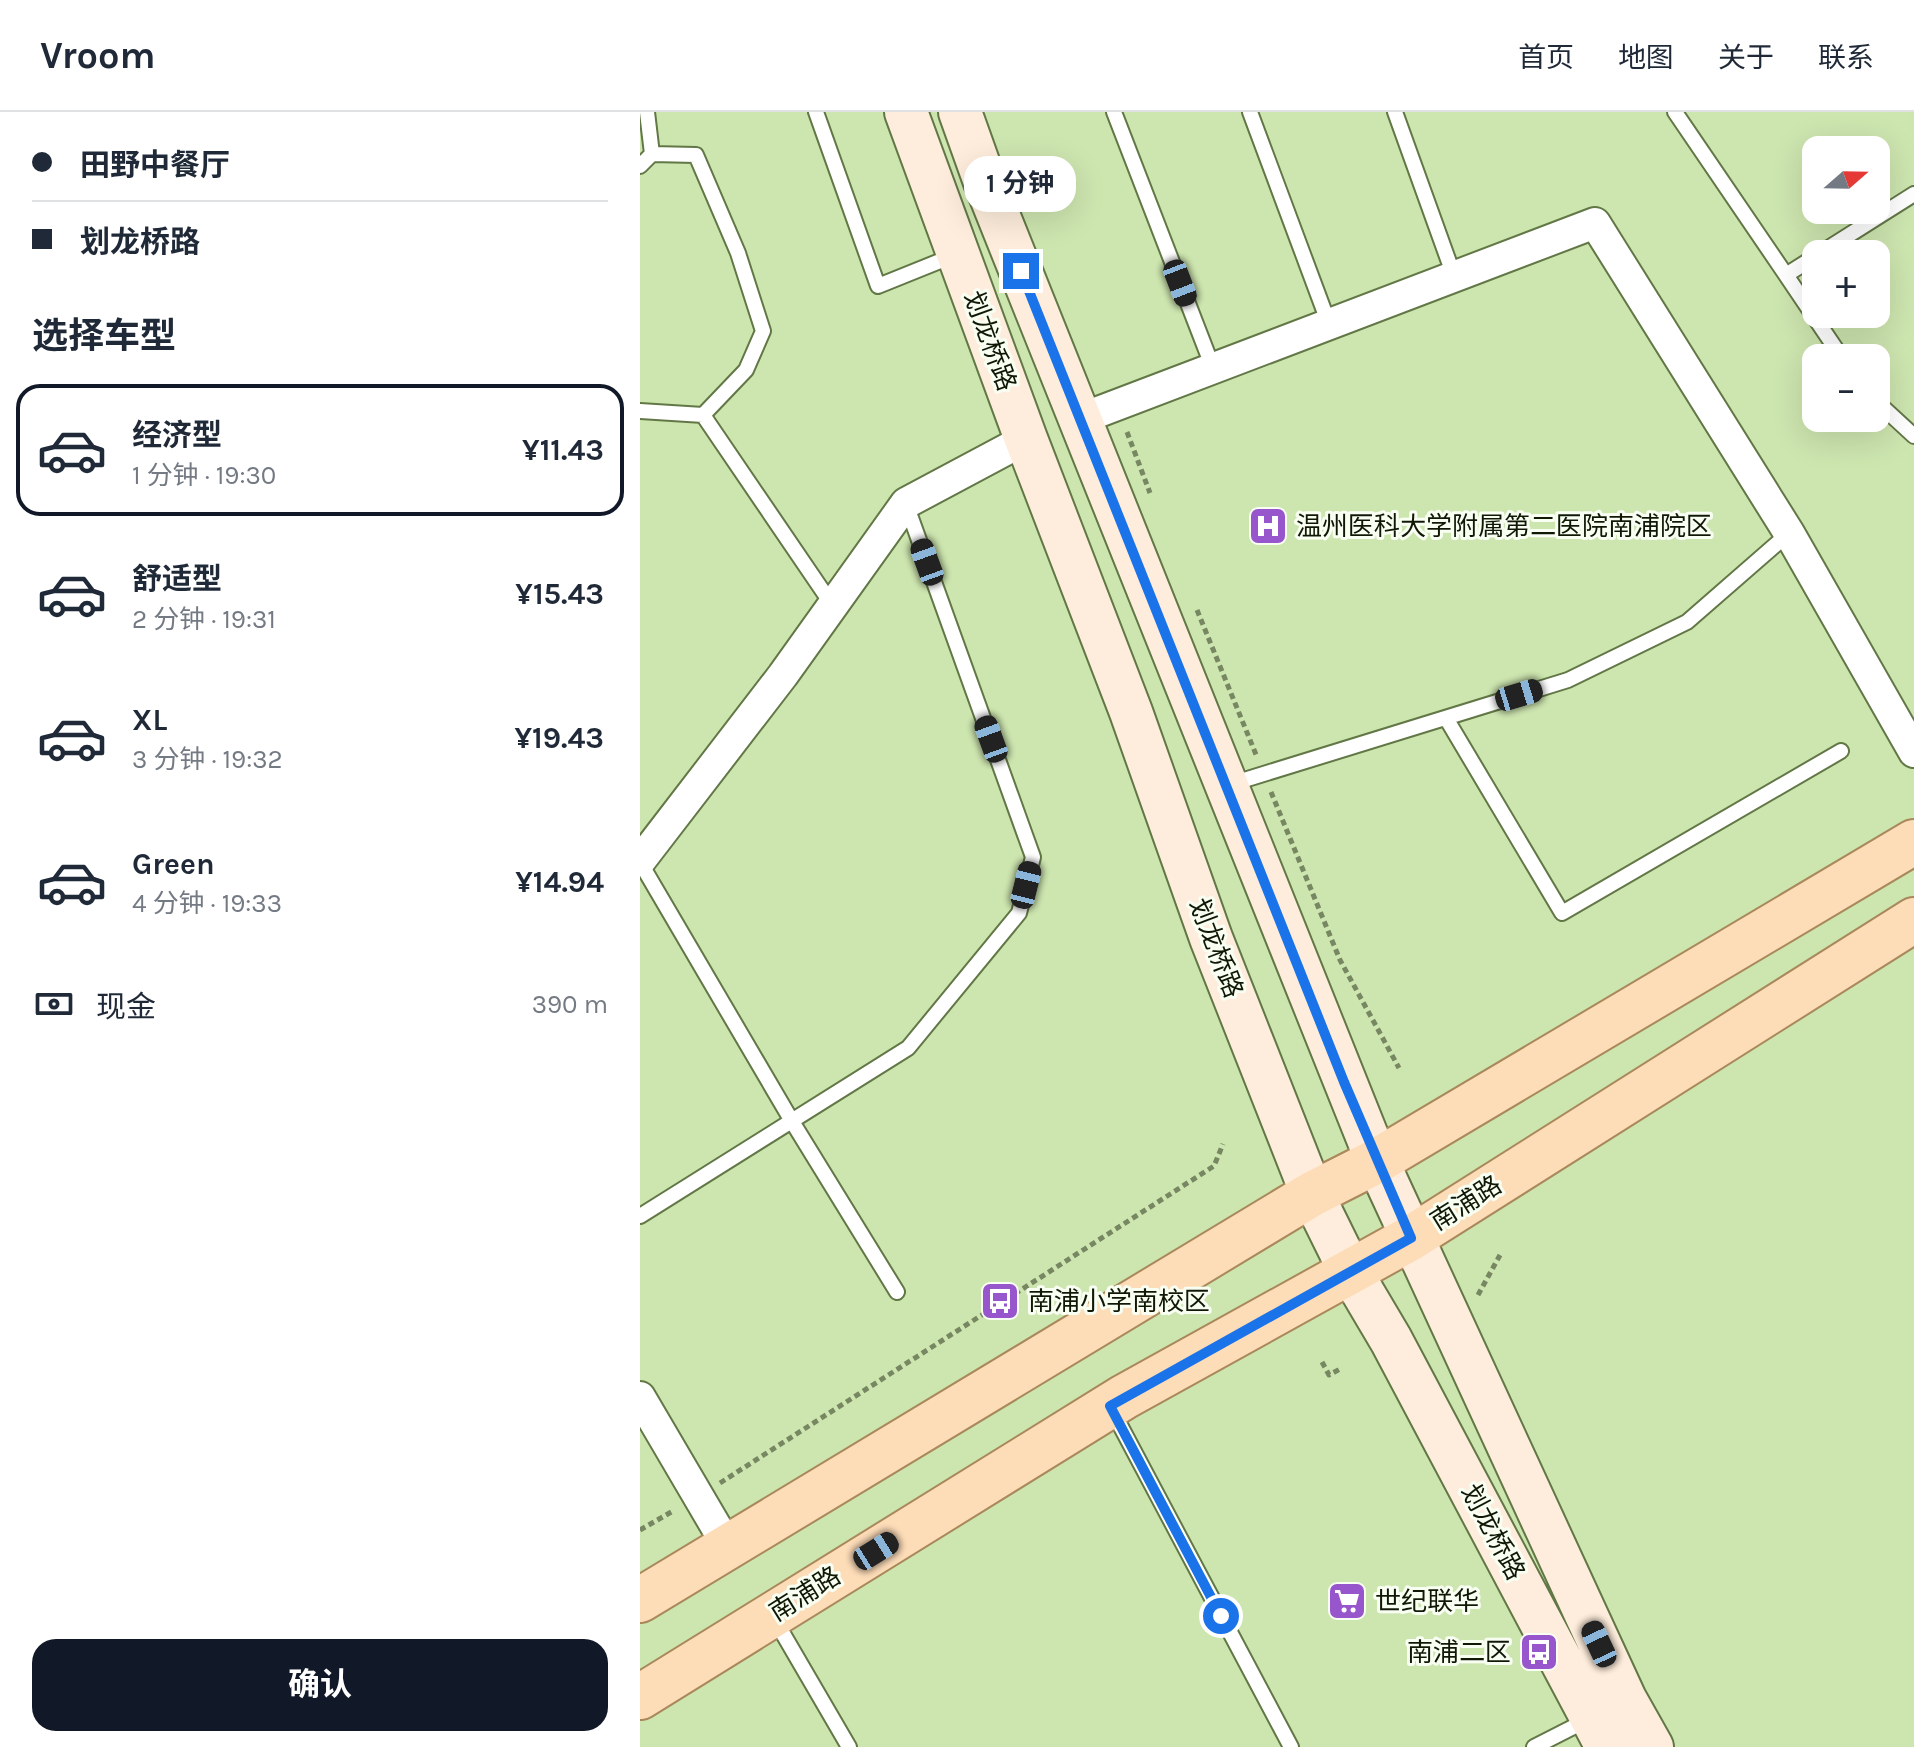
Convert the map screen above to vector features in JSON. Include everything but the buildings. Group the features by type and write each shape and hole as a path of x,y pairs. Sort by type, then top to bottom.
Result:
{"main road":[{"name":"划龙桥路","path":"906,112 1026,439 1131,712 1211,938 1312,1194 1349,1269 1391,1340 1599,1732"},
{"name":"划龙桥路","path":"960,112 985,182 1098,412 1246,780 1377,1161 1625,1699 1652,1747"},
{"path":"640,1600 1312,1194 1377,1161 1914,842"},
{"name":"南浦路","path":"640,1697 1110,1406 1349,1269 1411,1238 1914,920"}],"street":[{"path":"1098,412 1595,223 1789,533 1914,752"},
{"path":"640,862 833,606 906,503 1026,439"},
{"path":"640,1397 728,1547"}],"lane":[{"path":"647,112 652,154"},
{"path":"816,112 878,286 957,254"},
{"path":"1114,112 1213,368"},
{"path":"1250,112 1329,324"},
{"path":"1395,112 1454,276"},
{"path":"1675,112 1833,344"},
{"path":"640,166 652,154 696,155 738,253 763,331 746,370 703,415 640,411"},
{"path":"1842,240 1914,194"},
{"path":"1786,275 1802,265"},
{"path":"1890,414 1914,436"},
{"path":"703,415 833,606"},
{"path":"640,1216 793,1123 908,1048 1019,913 1033,857 906,503"},
{"path":"1246,780 1568,680 1687,622 1789,533"},
{"path":"1446,718 1562,913 1841,751"},
{"path":"640,862 793,1123 897,1292"},
{"path":"1110,1406 1291,1747"},
{"path":"772,1615 849,1747"},
{"path":"1534,1747 1599,1732"}],"path":[{"path":"1098,412 1154,504"},
{"path":"1194,603 1246,780 1399,1068"},
{"path":"640,1530 699,1496 1214,1166 1223,1144"},
{"path":"1478,1295 1500,1255"},
{"path":"1322,1362 1329,1375 1342,1368"}],"place":[{"name":"温州医科大学附属第二医院南浦院区","path":"1268,526"},
{"name":"南浦小学南校区","path":"1000,1301"},
{"name":"世纪联华","path":"1347,1601"},
{"name":"南浦二区","path":"1539,1652"}],"route":[{"path":"1021,271 1344,1082 1411,1238 1349,1269 1110,1406 1221,1616"}]}
